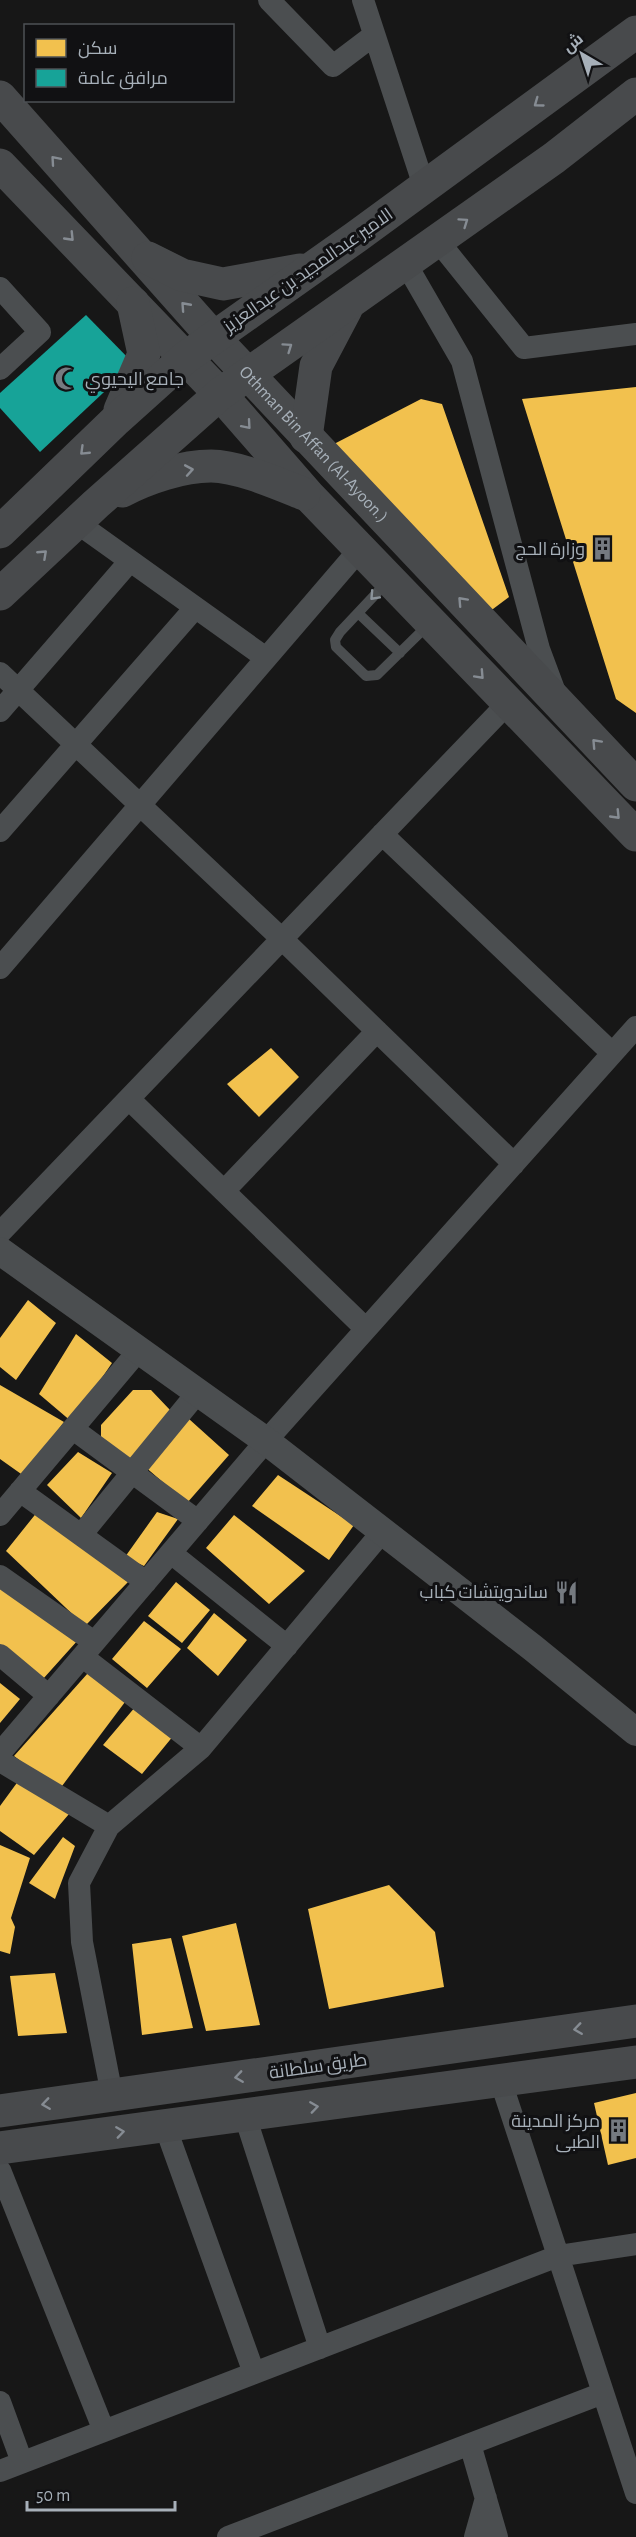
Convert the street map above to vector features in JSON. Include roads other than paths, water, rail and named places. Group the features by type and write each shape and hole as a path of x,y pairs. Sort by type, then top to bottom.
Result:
{"main road":[{"name":"الامير عبدالمجيد بن عبدالعزيز","path":"0,532 116,420 185,358 314,267 636,32"},
{"path":"0,594 86,513 220,394 554,158 636,94"},
{"name":"Othman Bin Affan (Al-Ayoon.)","path":"0,97 213,337 636,785"},
{"name":"Othman Bin Affan (Al-Ayoon.)","path":"0,165 220,394 310,497 507,704 636,835"},
{"path":"136,252 182,275 223,284 314,267"},
{"path":"116,420 144,354 132,301"},
{"path":"306,437 316,366 349,304"},
{"path":"86,513 149,477 211,466 264,478 310,497"},
{"name":"طريق سلطانة","path":"1,2109 636,2021"},
{"path":"0,2148 636,2062"}],"street":[{"path":"269,0 333,66 374,35"},
{"path":"363,0 424,186"},
{"path":"554,158 636,107"},
{"path":"438,241 524,348 636,334"},
{"path":"406,264 462,361 539,649 559,704"},
{"path":"0,288 40,333 0,369"},
{"path":"86,513 130,561 266,658"},
{"path":"0,968 360,549"},
{"path":"0,711 130,561"},
{"path":"0,831 195,608"},
{"path":"0,674 282,939 514,1164"},
{"path":"507,704 129,1099 2,1251 266,1441 533,1648 636,1732"},
{"path":"382,834 612,1053"},
{"path":"0,1753 266,1441 636,1027"},
{"path":"224,1191 377,1031"},
{"path":"129,1099 366,1329"},
{"path":"0,1515 139,1350"},
{"path":"81,1535 198,1392"},
{"path":"73,1429 198,1521"},
{"path":"20,1491 146,1582"},
{"path":"112,2095 82,1942 79,1883 109,1826 201,1748 382,1531"},
{"path":"171,1553 287,1646"},
{"path":"0,1576 201,1748"},
{"path":"0,1655 49,1696"},
{"path":"0,1761 109,1826"},
{"path":"501,2082 636,2493"},
{"path":"245,2116 320,2348"},
{"path":"165,2126 254,2373"},
{"path":"0,2170 104,2431"},
{"path":"0,2471 558,2256 636,2244"},
{"path":"228,2537 603,2392"},
{"path":"0,2403 22,2463"},
{"path":"470,2444 498,2537"},
{"path":"475,2537 486,2498"}],"lane":[{"path":"389,580 335,640 336,647 366,676 377,675 430,623"},
{"path":"358,613 400,653"}],"place":[{"name":"جامع اليحيوي","path":"67,379"},
{"name":"وزارة الحج","path":"603,549"},
{"name":"ساندويتشات كباب","path":"566,1592"},
{"name":"مرکز المدینة الطبی","path":"618,2131"}]}
